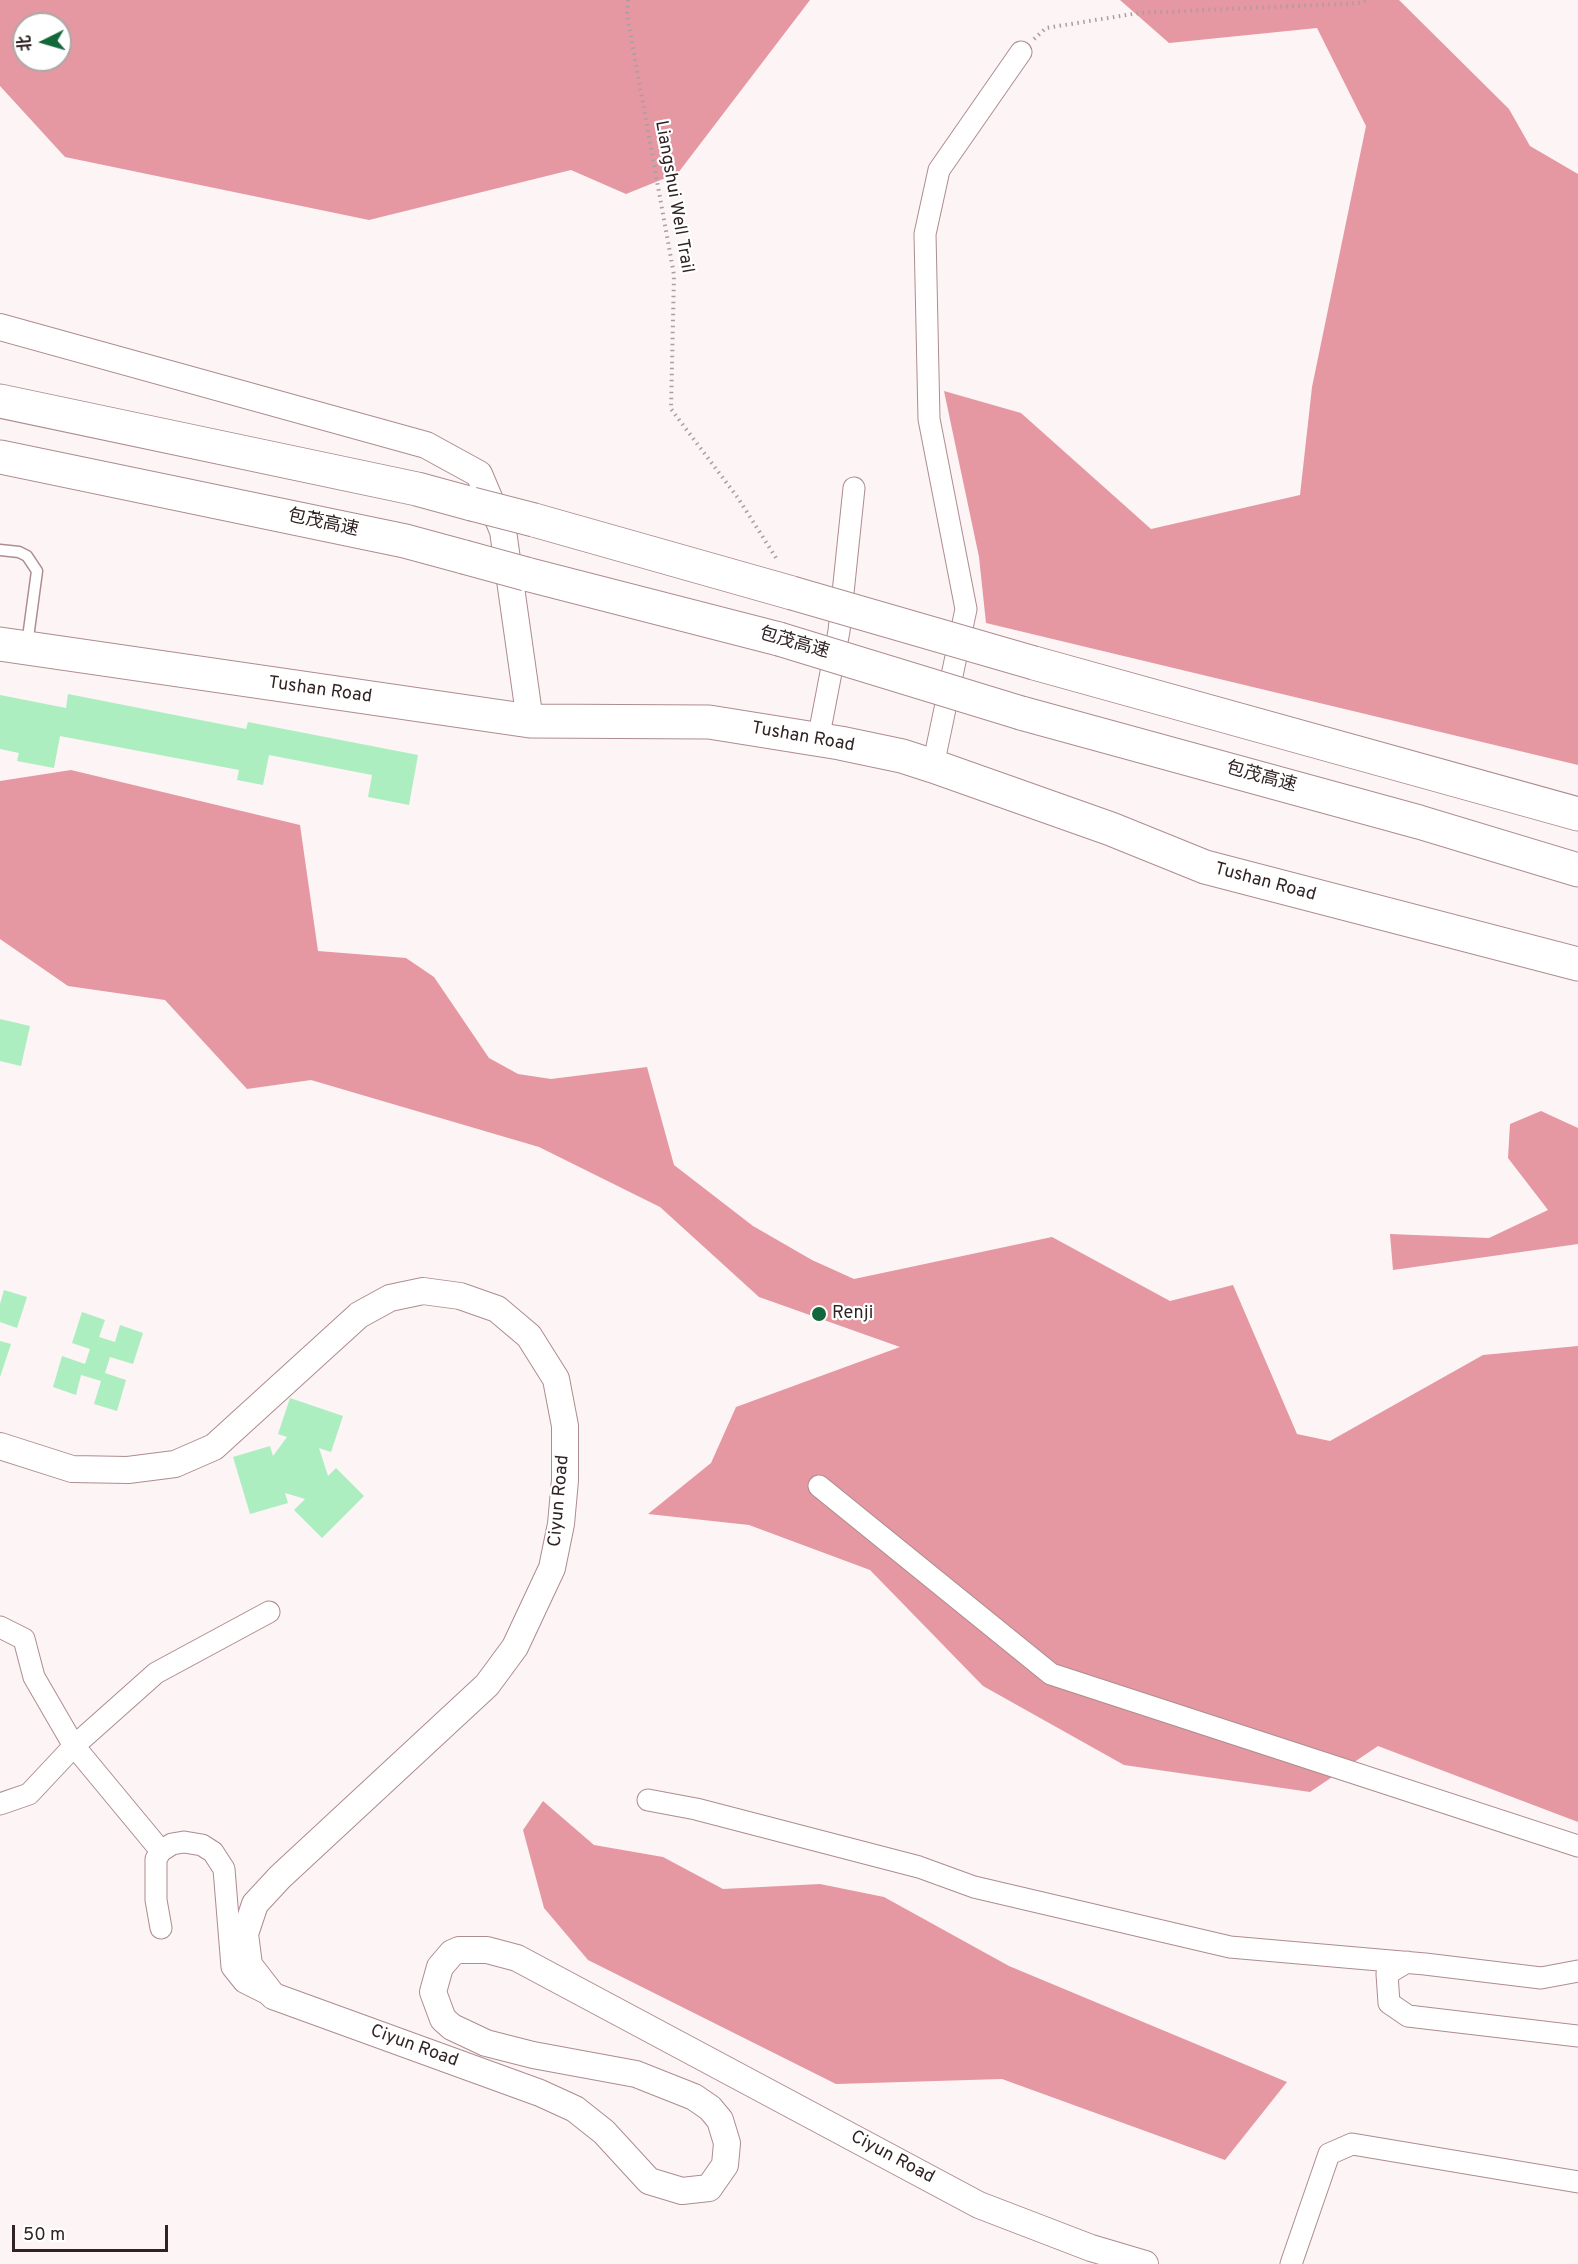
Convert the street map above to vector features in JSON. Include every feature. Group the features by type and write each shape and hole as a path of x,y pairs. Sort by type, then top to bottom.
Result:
{"main road":[{"path":"0,401 405,486 534,520 788,581 1034,663 1578,814"},
{"name":"包茂高速","path":"0,457 393,539 779,639 1021,713 1419,822 1578,873"},
{"name":"Tushan Road","path":"14,646 530,722 709,722 902,756 1111,829 1205,867 1578,964"}],"street":[{"path":"933,766 966,609 929,419 925,234 939,170 1021,52"},
{"path":"0,327 426,445 479,474 503,531 530,722"},
{"path":"818,740 839,632 854,488"},
{"name":"Ciyun Road","path":"0,1446 72,1469 128,1470 175,1464 214,1447 359,1315 390,1298 423,1291 460,1296 497,1309 529,1336 556,1379 565,1426 565,1480 561,1524 552,1568 538,1604 515,1647 486,1685 280,1877 255,1904 245,1934 249,1965 273,1996 540,2093 575,2109 604,2132 649,2181 682,2191 709,2188 725,2165 727,2143 720,2120 710,2108 694,2097 636,2074 533,2055 486,2043 452,2027 443,2019 433,1992 440,1967 452,1953 459,1950 487,1950 517,1959 979,2205 1091,2248 1145,2264"},
{"path":"819,1486 1051,1674 1578,1846"},
{"path":"0,1804 29,1794 74,1746 156,1673 269,1612"},
{"path":"0,1627 24,1639 34,1677 74,1746 161,1851"},
{"path":"648,1800 696,1809 908,1864 974,1887 1230,1947 1407,1962 1541,1978 1575,1975"},
{"path":"161,1928 156,1900 156,1859 161,1851 172,1844 197,1843 213,1852 224,1869 232,1967 244,1982 273,1996"},
{"path":"1407,1962 1387,1974 1389,2003 1408,2016 1578,2036"},
{"path":"1291,2264 1329,2154 1352,2144 1578,2182"}],"lane":[{"path":"0,550 19,552 27,556 37,571 14,646"}],"path":[{"name":"Liangshui Well Trail","path":"628,0 627,15 674,275 671,409 738,498 788,581"},
{"path":"1021,52 1046,27 1139,13 1361,3 1366,0"}],"shaded area":[{"path":"0,0 810,0 678,173 626,194 571,170 369,220 65,157 0,86"},
{"path":"1120,0 1399,0 1509,109 1530,146 1578,174 1578,765 986,623 979,557 944,391 1021,413 1151,529 1300,495 1312,387 1366,126 1317,28 1169,43"},
{"path":"71,770 300,825 318,951 406,958 434,977 489,1058 518,1074 551,1079 647,1067 674,1165 753,1226 812,1260 854,1279 1052,1237 1170,1301 1233,1285 1297,1434 1330,1441 1483,1355 1578,1346 1578,1822 1378,1746 1310,1792 1124,1765 983,1686 870,1570 749,1525 648,1514 711,1463 736,1407 900,1347 759,1297 660,1207 539,1147 311,1080 247,1089 165,1000 68,986 0,939 0,781"},
{"path":"1541,1111 1578,1128 1578,1244 1393,1270 1390,1234 1489,1238 1548,1210 1508,1158 1510,1124"},
{"path":"543,1801 594,1845 663,1857 723,1889 820,1884 884,1897 1009,1966 1287,2082 1225,2160 1002,2079 836,2084 588,1960 544,1908 523,1830"}],"building":[{"path":"68,694 246,729 248,722 418,755 409,805 368,797 372,775 269,755 263,785 237,780 239,770 60,736 54,768 17,761 19,753 0,749 0,695 66,708"},
{"path":"0,1019 30,1026 21,1066 0,1061"},
{"path":"4,1290 27,1297 17,1328 0,1322 0,1304"},
{"path":"82,1312 105,1320 99,1337 115,1342 120,1325 143,1333 133,1364 110,1357 105,1373 126,1380 117,1411 94,1404 101,1381 81,1375 76,1395 53,1387 62,1356 85,1364 90,1349 72,1343"},
{"path":"0,1341 11,1344 0,1377"},
{"path":"290,1398 343,1416 331,1452 319,1448 328,1476 336,1468 364,1496 322,1538 294,1510 305,1499 285,1493 288,1503 250,1514 233,1457 270,1446 273,1456 287,1437 278,1434"}],"place":[{"name":"Renji","path":"819,1314"}]}
